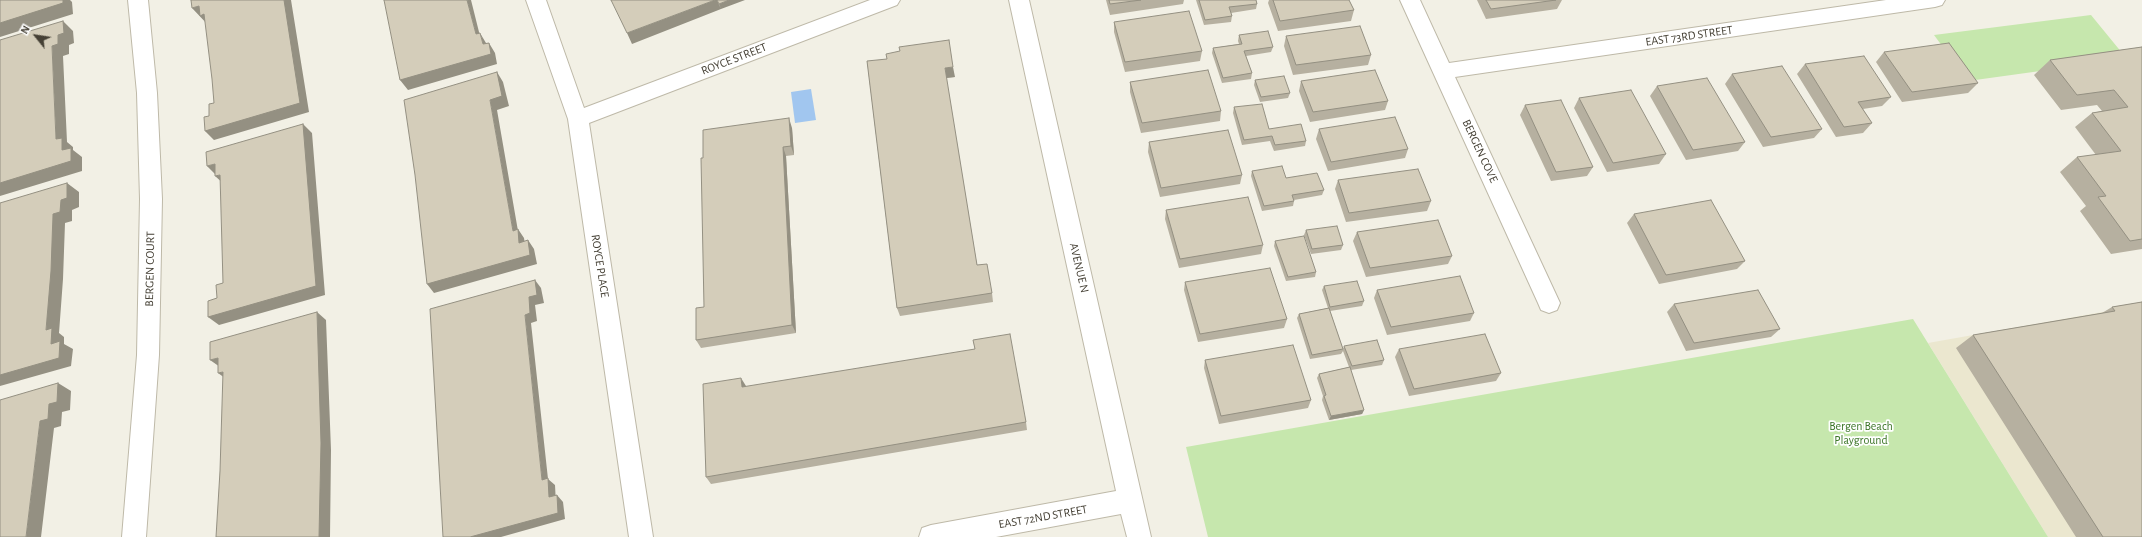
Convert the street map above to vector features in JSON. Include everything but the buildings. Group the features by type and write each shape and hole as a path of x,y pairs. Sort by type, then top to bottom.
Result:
{"street":[{"name":"BERGEN COURT","path":"134,537 148,355 151,199 147,93 138,0"},
{"name":"ROYCE PLACE","path":"536,0 578,119 641,537"},
{"name":"ROYCE STREET","path":"578,119 890,0"},
{"name":"AVENUE N","path":"1019,0 1139,537"},
{"name":"BERGEN COVE","path":"1410,0 1549,303"},
{"name":"EAST 73RD STREET","path":"1443,71 1935,0"},
{"name":"EAST 72ND STREET","path":"931,537 1131,500"}],"shaded area":[{"path":"2142,305 2142,537 2048,537 1928,343"}],"green space":[{"path":"2091,15 2127,59 1968,81 1934,35"},
{"name":"Bergen Beach Playground","path":"1913,319 2048,537 1208,537 1186,447"}],"water":[{"path":"811,89 816,120 795,123 791,92"}]}
